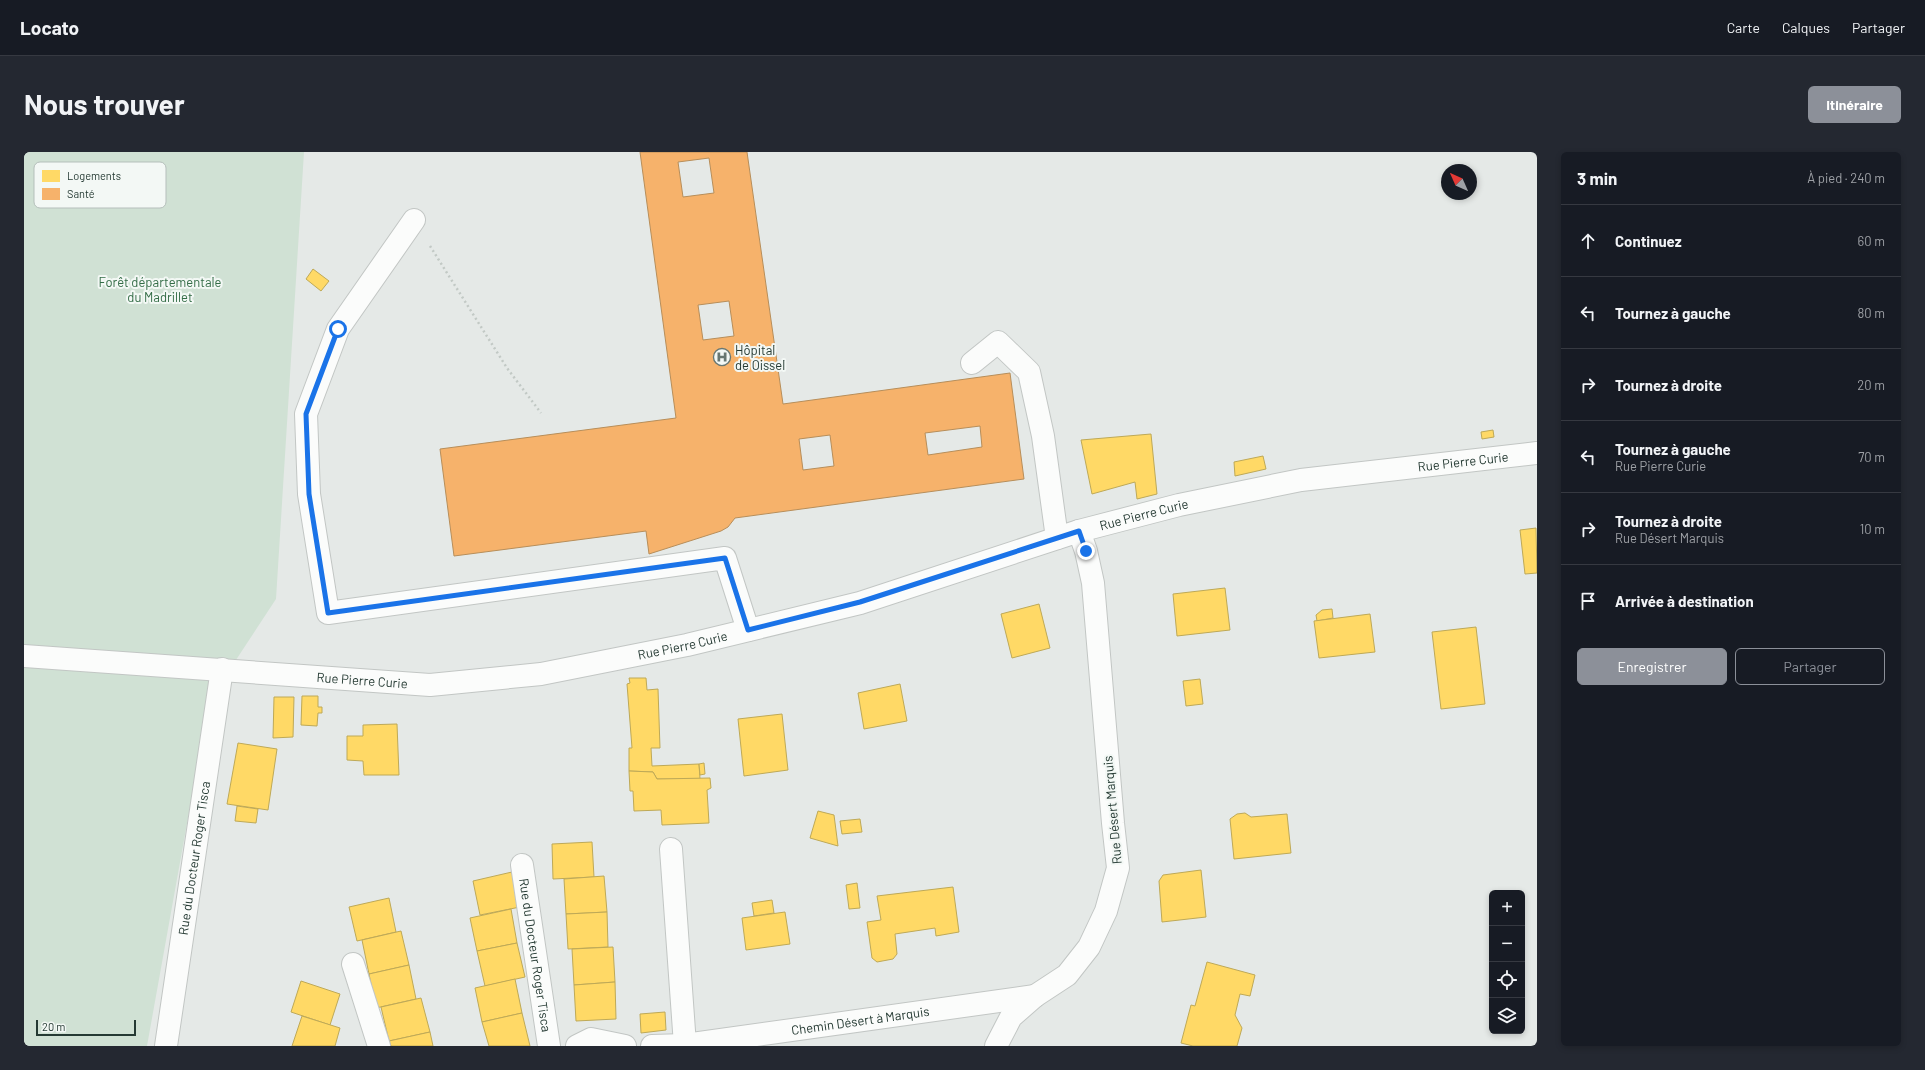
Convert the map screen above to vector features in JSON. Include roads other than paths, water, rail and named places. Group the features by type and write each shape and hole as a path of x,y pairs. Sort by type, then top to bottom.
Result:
{"street":[{"path":"414,220 338,329 306,414 309,494 328,613 725,558 748,630"},
{"path":"972,363 998,342 1029,372 1043,436 1057,538"},
{"name":"Rue Pierre Curie","path":"24,656 430,685 541,674 687,645 860,602 1079,531 1179,505 1301,480 1537,453"},
{"name":"Rue Désert Marquis","path":"996,1046 1011,1017 1035,996 1067,975 1089,947 1106,911 1118,868 1093,583 1086,551 1079,531"},
{"name":"Rue du Docteur Roger Tisca","path":"166,1046 222,669"},
{"path":"671,849 685,1045"},
{"name":"Rue du Docteur Roger Tisca","path":"522,865 548,1046"},
{"path":"353,964 379,1046"},
{"name":"Chemin Désert à Marquis","path":"652,1046 685,1045 1035,996"},
{"path":"577,1046 591,1039 625,1046"}],"place":[{"name":"Hôpital de Oissel","path":"722,357"}],"park label":[{"name":"Forêt départementale du Madrillet","path":"160,290"}]}
